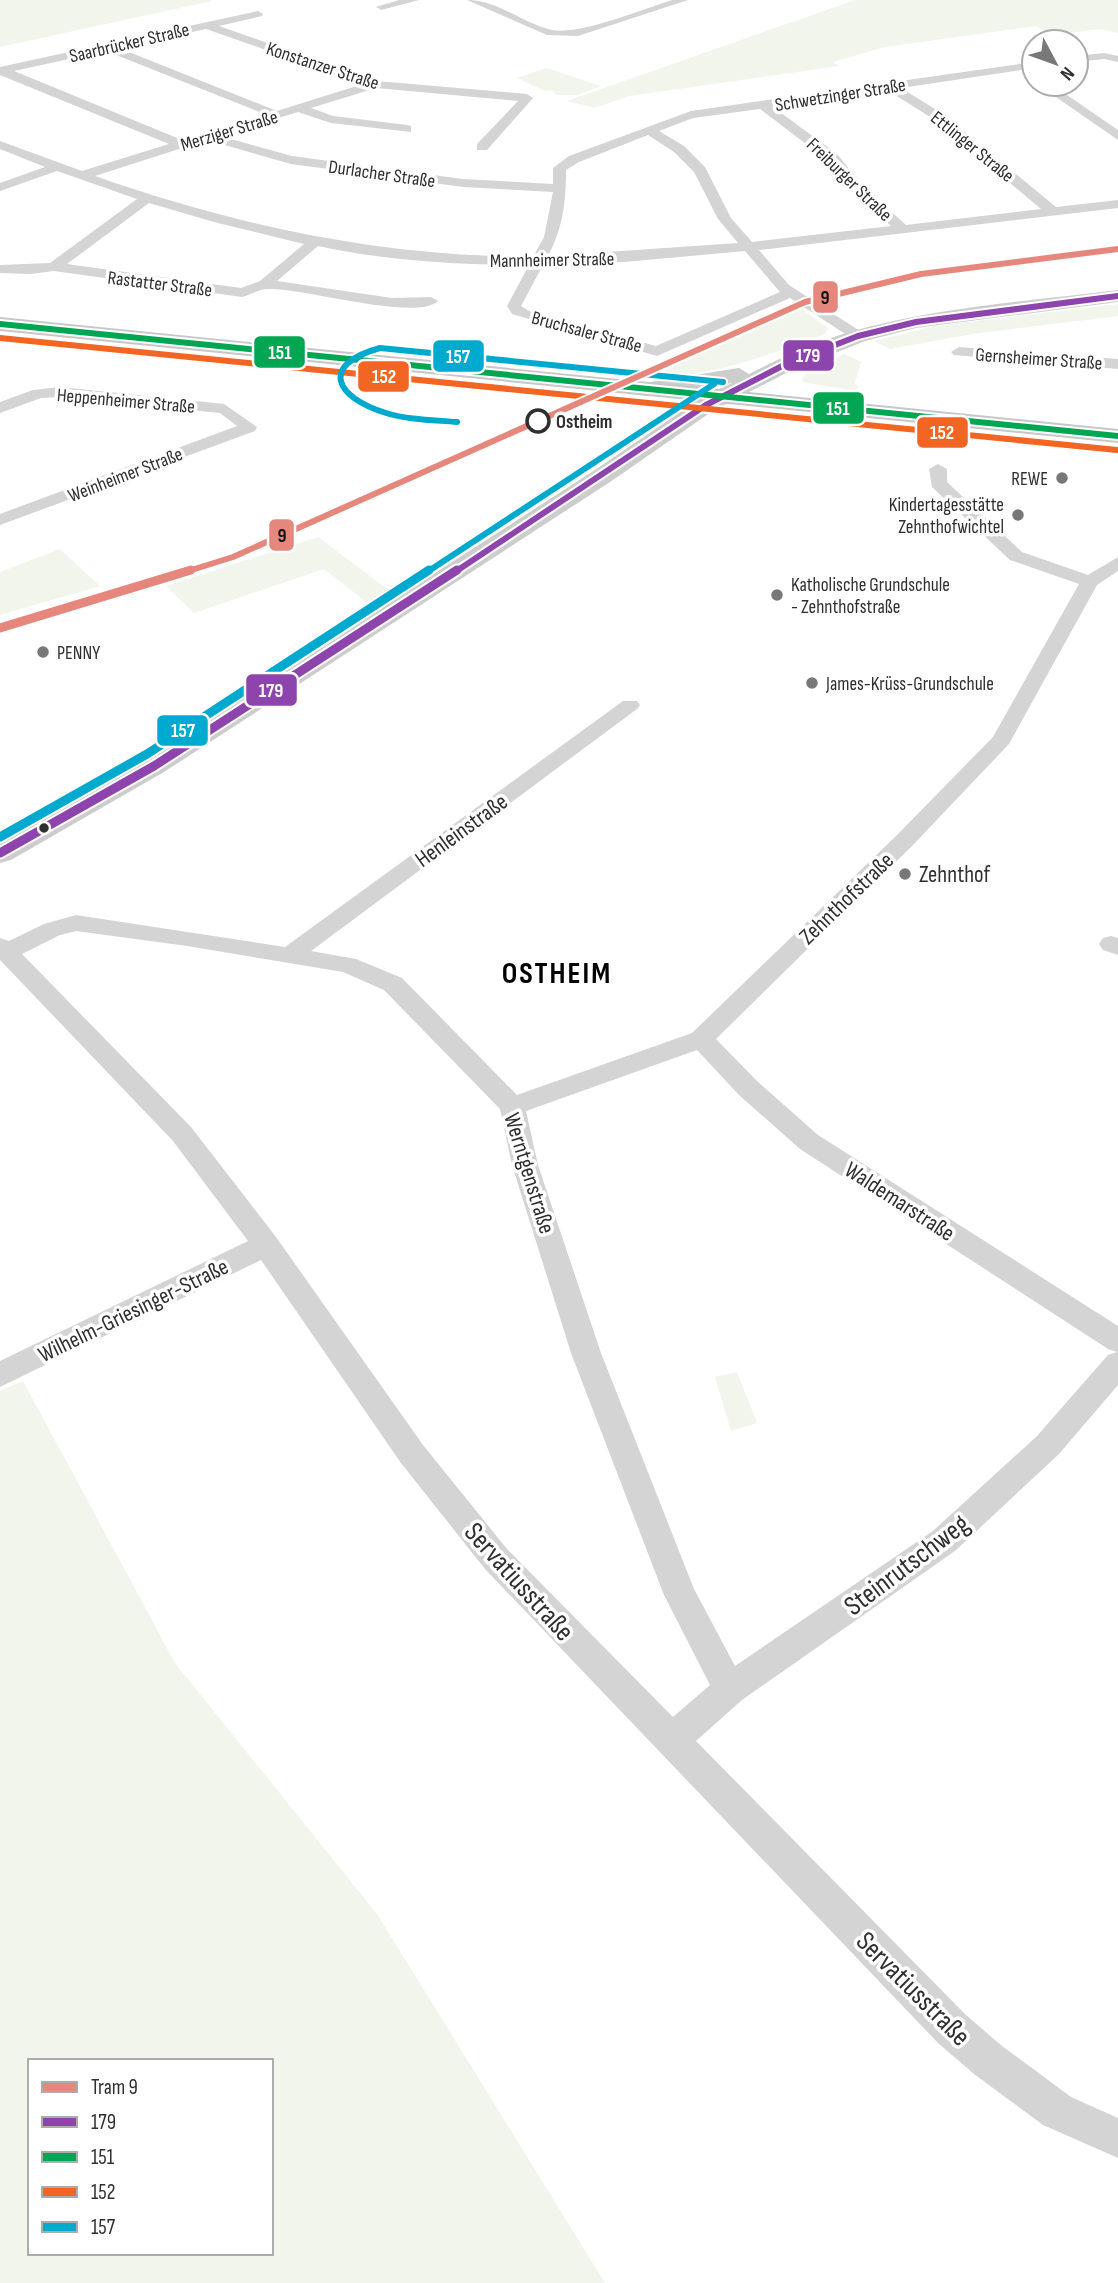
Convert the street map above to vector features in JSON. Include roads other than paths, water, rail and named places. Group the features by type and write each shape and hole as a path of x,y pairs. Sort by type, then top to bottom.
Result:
{"main road":[{"path":"0,853 165,759 676,425 722,396 784,365 858,336 916,321 1118,296"},
{"path":"0,324 1118,436"},
{"path":"646,388 707,382 784,365"},
{"path":"784,365 777,376 778,387 791,397 812,404"},
{"path":"646,388 673,406 677,416 676,425"}],"street":[{"path":"381,7 414,0"},
{"path":"472,0 551,33 562,35 578,33 682,0"},
{"name":"Saarbrücker Straße","path":"0,70 258,13"},
{"name":"Konstanzer Straße","path":"206,24 375,84 527,98 482,147"},
{"path":"106,47 277,115"},
{"path":"1090,57 1118,59"},
{"name":"Schwetzinger Straße","path":"648,130 691,115 1020,67"},
{"path":"1014,68 1020,71"},
{"path":"0,70 183,145"},
{"name":"Merziger Straße","path":"83,175 375,84"},
{"name":"Ettlinger Straße","path":"889,86 939,117 1053,212"},
{"path":"1063,98 1118,136"},
{"name":"Freiburger Straße","path":"762,105 823,149 860,191 902,229"},
{"path":"299,108 331,119 407,129"},
{"path":"648,130 679,149 700,170 725,219 747,247 791,292 858,336"},
{"name":"Bruchsaler Straße","path":"648,130 567,163 561,168 557,219 513,306 517,312 657,351 791,292"},
{"name":"Durlacher Straße","path":"209,137 291,160 463,183 559,188"},
{"name":"Mannheimer Straße","path":"0,145 56,167 220,220 316,241 444,259 538,261 665,256 1118,204"},
{"path":"0,187 56,167"},
{"name":"Rastatter Straße","path":"54,267 149,196"},
{"name":"Rastatter Straße","path":"0,269 30,270 54,267 242,293 265,284 316,241"},
{"name":"Rastatter Straße","path":"265,284 392,302 431,301"},
{"name":"Gernsheimer Straße","path":"959,352 1118,364"},
{"name":"Heppenheimer Straße","path":"0,408 39,393 60,391 224,409 249,427"},
{"name":"Weinheimer Straße","path":"0,520 249,427"},
{"path":"937,470 938,483 1016,556 1090,582"},
{"name":"Zehnthofstraße","path":"512,1106 701,1039 905,840 1003,740 1090,582 1118,563"},
{"name":"Henleinstraße","path":"291,954 630,705"},
{"name":"Werntgenstraße","path":"3,949 52,929 76,923 291,954 348,965 393,984 512,1106 525,1165 586,1353 680,1595 730,1689"},
{"name":"Servatiusstraße","path":"3,949 182,1134 266,1245 412,1454 496,1559 952,2029 988,2060 1057,2111 1118,2138"},
{"name":"Waldemarstraße","path":"701,1039 748,1088 809,1142 1118,1341"},
{"name":"Wilhelm-Griesinger-Straße","path":"0,1375 266,1245"},
{"name":"Steinrutschweg","path":"672,1740 730,1689 944,1541 1048,1445 1118,1364"}],"tram line":[{"name":"9","path":"0,628 233,557 805,302 921,274 1118,249"}],"place":[{"name":"Ostheim","path":"538,421"},
{"name":"REWE","path":"1062,478"},
{"name":"Kindertagesstätte Zehnthofwichtel","path":"1018,515"},
{"name":"Katholische Grundschule - Zehnthofstraße","path":"777,595"},
{"name":"PENNY","path":"43,652"},
{"name":"James-Krüss-Grundschule","path":"812,683"},
{"name":"Zehnthof","path":"905,874"}],"district":[{"name":"OSTHEIM","path":"557,973"}]}
